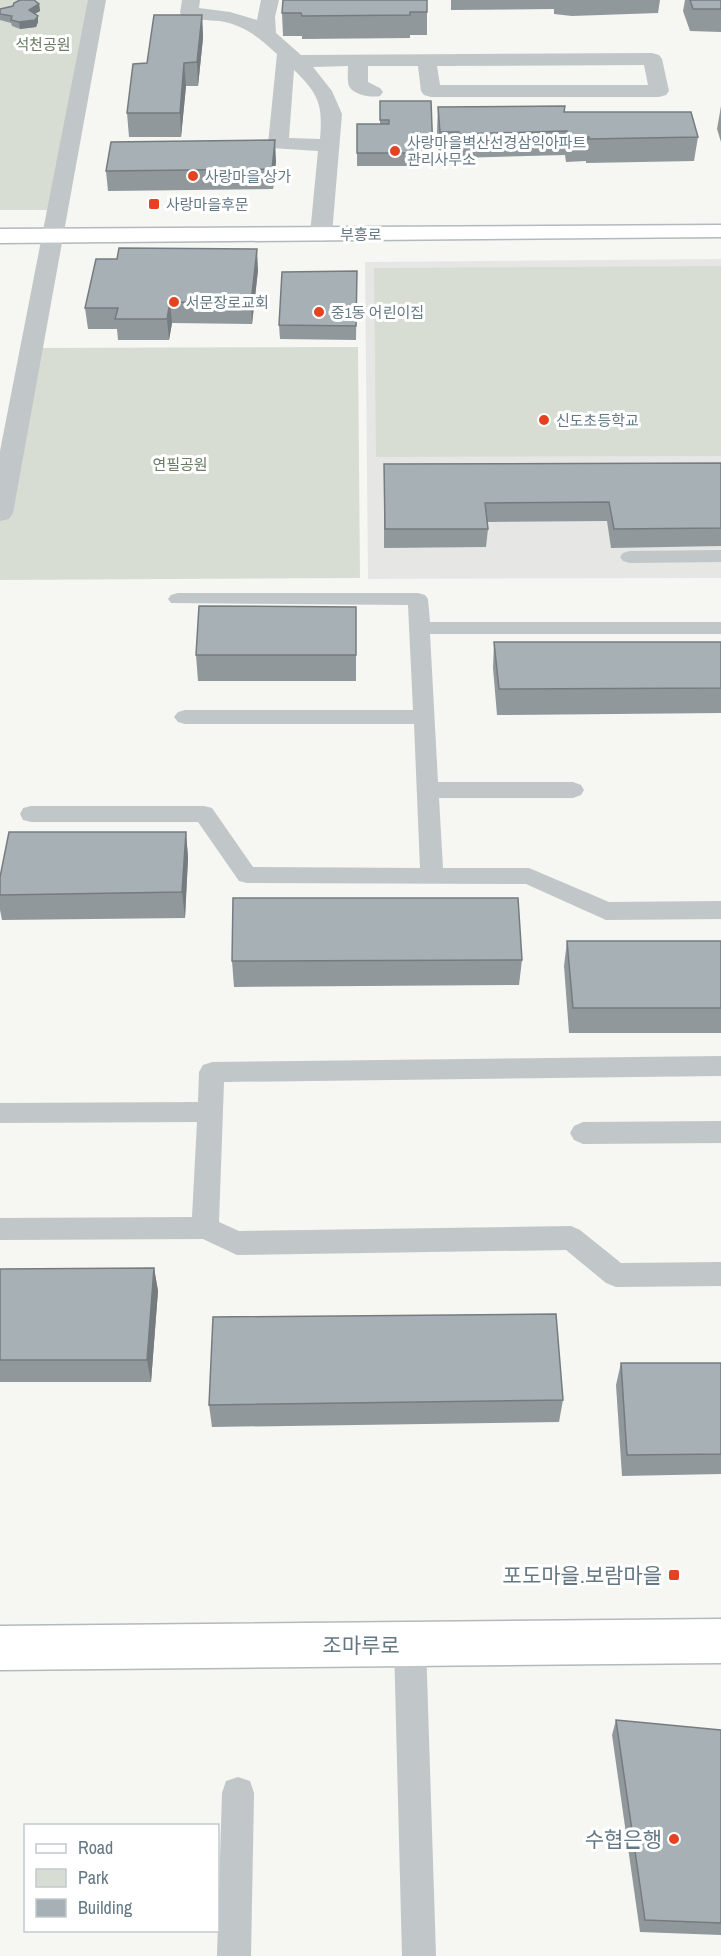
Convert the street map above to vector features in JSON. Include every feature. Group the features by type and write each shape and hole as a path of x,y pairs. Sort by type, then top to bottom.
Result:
{"street":[{"path":"0,513 97,0"},
{"path":"191,0 189,13 228,16 249,21 267,34 329,98 332,114 321,234"},
{"path":"267,34 266,17 270,0"},
{"path":"290,58 358,61 427,60 652,59 660,90 431,91 427,60"},
{"path":"278,144 290,58"},
{"path":"358,61 358,85 373,92"},
{"path":"256,144 330,145"},
{"name":"부흥로","path":"0,236 721,231"},
{"name":"조마루로","path":"0,1648 721,1641"}],"lane":[{"path":"630,557 721,556"},
{"path":"178,599 418,599 432,876"},
{"path":"420,628 721,628"},
{"path":"186,717 424,717"},
{"path":"428,790 573,790"},
{"path":"31,814 204,814 247,875 529,876 606,911 721,910"},
{"path":"205,1228 212,1072 721,1066"},
{"path":"0,1113 210,1112"},
{"path":"583,1133 721,1132"},
{"path":"0,1229 205,1228 237,1243 571,1238 616,1275 721,1274"},
{"path":"410,1644 419,1956"},
{"path":"234,1956 238,1793"}],"shaded area":[{"name":"신도초등학교","path":"721,259 721,578 368,579 365,262"}],"green space":[{"name":"석천공원","path":"0,0 97,0 56,210 0,210"},
{"path":"721,266 721,456 376,457 374,268"},
{"name":"연필공원","path":"358,347 360,578 0,580 0,513 33,348"}],"building":[{"path":"20,0 34,0 39,4 29,10 38,16 35,20 19,22 11,20 12,16 0,14 0,9 13,6"},
{"path":"283,0 427,0 427,12 410,12 410,15 302,16 301,13 282,13"},
{"path":"690,0 721,0 721,9 693,9"},
{"path":"154,15 202,15 197,62 184,63 180,113 127,113 133,64 147,63"},
{"name":"사랑마을벽산선경삼익아파트 관리사무소","path":"380,101 431,101 433,153 357,153 357,124 389,124 389,120 380,120"},
{"path":"565,106 564,112 691,112 698,137 588,139 589,137 568,138 567,131 459,134 459,132 440,132 438,107"},
{"path":"275,140 272,169 106,171 111,142"},
{"name":"서문장로교회","path":"119,248 257,249 251,303 170,302 167,319 115,319 118,308 85,308 96,259 117,259"},
{"name":"중1동 어린이집","path":"357,271 356,326 279,325 282,272"},
{"name":"신도초등학교","path":"721,463 721,528 614,529 609,502 485,503 488,529 385,529 384,464"},
{"path":"199,606 356,607 356,655 196,655"},
{"path":"494,642 721,642 721,688 499,689"},
{"path":"9,832 186,832 182,892 0,895 0,877"},
{"path":"233,898 518,898 522,960 232,961"},
{"path":"567,941 721,941 721,1008 573,1008"},
{"path":"154,1268 147,1360 0,1360 0,1269"},
{"path":"556,1314 563,1400 209,1405 213,1317"},
{"path":"621,1363 721,1363 721,1454 627,1455"},
{"name":"수협은행","path":"616,1720 721,1730 721,1923 645,1920"}],"place":[{"name":"사랑마을벽산선경삼익아파트 관리사무소","path":"395,151"},
{"name":"사랑마을 상가","path":"193,176"},
{"name":"사랑마을후문","path":"154,204"},
{"name":"서문장로교회","path":"174,302"},
{"name":"중1동 어린이집","path":"319,312"},
{"name":"신도초등학교","path":"544,420"},
{"name":"포도마을.보람마을","path":"674,1575"},
{"name":"수협은행","path":"674,1839"}]}
